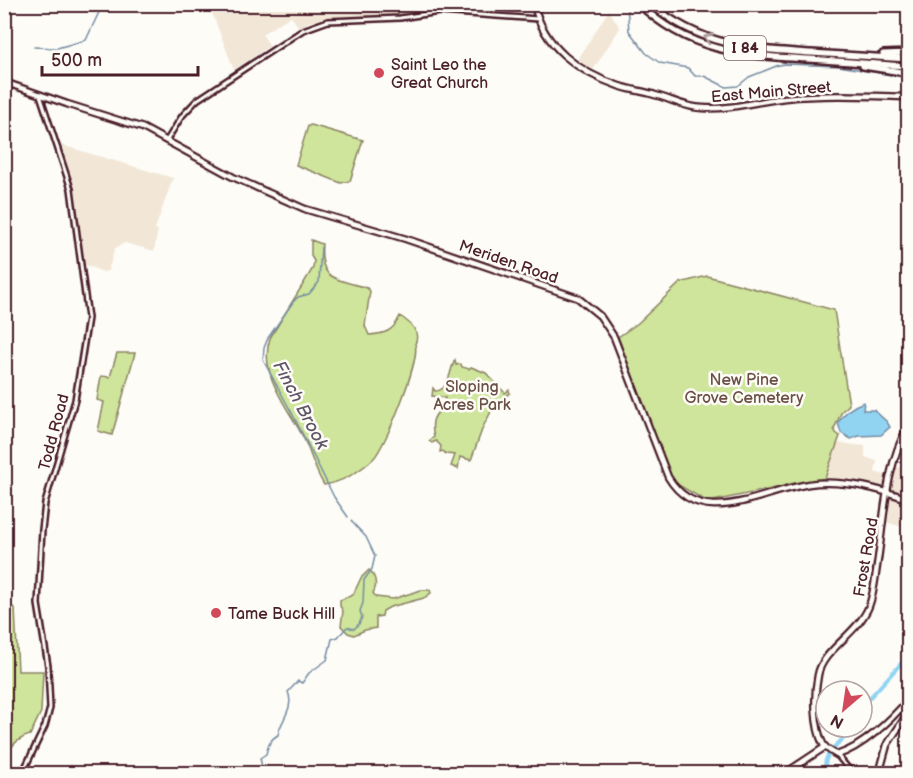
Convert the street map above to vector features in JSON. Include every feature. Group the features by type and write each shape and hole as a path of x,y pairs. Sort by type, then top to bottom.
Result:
{"highway":[{"name":"I 84","path":"639,4 677,33 721,51 750,56 909,59"},
{"name":"I 84","path":"651,4 691,31 730,45 756,50 909,66"},
{"path":"909,53 855,54 849,59 858,65 909,73"}],"main road":[{"name":"East Main Street","path":"534,4 538,19 548,38 568,60 616,86 701,108 804,97 909,97"},
{"name":"Meriden Road","path":"4,82 137,125 250,186 305,210 406,239 551,288 585,302 603,319 614,338 668,477 693,501 710,506 720,506 795,486 820,483 850,484 909,498"},
{"name":"Frost Road","path":"830,751 822,739 816,711 818,672 826,657 857,626 870,605 887,487 900,445 909,427"},
{"path":"784,774 830,751 870,737 909,700"},
{"path":"879,774 887,745 909,713"}],"street":[{"path":"166,140 182,116 197,100 303,30 319,23 400,18 441,12 538,19"},
{"name":"Todd Road","path":"22,774 45,726 50,708 48,666 38,604 42,530 45,503 63,448 75,400 88,318 71,189 40,95"},
{"name":"Frost Road","path":"830,751 853,774"}],"shaded area":[{"path":"488,4 489,12 433,10 399,16 309,22 299,28 291,16 262,34 270,46 234,70 209,5"},
{"path":"609,10 620,28 593,70 576,62"},
{"path":"58,144 173,178 155,229 158,230 154,251 125,243 115,248 108,271 103,272 83,264 73,189"},
{"path":"838,443 865,446 865,457 877,461 875,472 888,476 884,485 878,488 840,481 823,481"},
{"path":"896,466 908,470 908,496 890,489"},
{"path":"891,496 908,501 902,527 886,522"}],"green space":[{"path":"308,126 363,140 350,181 341,183 296,165"},
{"path":"311,240 322,244 323,266 327,272 338,280 367,288 370,291 365,326 369,335 388,331 400,316 411,325 417,335 413,367 408,384 378,452 373,459 356,472 337,482 324,485 303,437 276,390 268,364 267,351 270,338 313,268"},
{"name":"New Pine Grove Cemetery","path":"707,276 834,310 849,405 842,411 834,429 840,436 825,478 708,502 675,483 671,477 618,337 638,323 680,283"},
{"path":"117,353 135,353 112,435 98,431 104,402 97,400 101,376 110,377"},
{"name":"Sloping Acres Park","path":"455,360 456,365 461,364 462,367 469,369 471,367 486,373 505,393 509,390 510,393 494,406 483,427 471,460 460,457 458,469 451,466 455,455 440,452 441,446 436,441 432,443 429,441 434,437 433,421 444,408 445,398 432,396 433,388 435,391 444,388"},
{"path":"369,570 375,580 373,593 376,597 393,599 421,590 430,590 431,593 424,598 390,607 383,611 382,616 376,617 376,628 354,635 341,626 343,611 340,600 353,595 361,578"},
{"path":"5,604 15,608 18,671 43,671 41,712 30,735 14,744 5,760"}],"water":[{"path":"864,402 863,410 874,410 890,427 881,435 859,436 851,439 841,433 838,423 849,410"}],"waterway":[{"path":"34,47 57,48 86,40 101,8 108,4"},
{"path":"627,4 629,31 646,53 660,63 688,68 695,76 704,76 726,87 738,86 749,77 786,64 839,66 908,78"},
{"name":"Finch Brook","path":"321,247 319,282 309,294 298,297 293,302 268,338 263,360 334,497 348,517"},
{"name":"Finch Brook","path":"259,774 262,767 260,758 266,754 271,741 278,735 290,704 288,692 298,681 302,683 309,673 327,660 332,639 338,637 347,627 354,629 362,617 360,611 363,603 364,580 372,569 375,556 366,537 351,521"},
{"path":"874,693 908,656"},
{"path":"826,774 825,766 829,753 844,739"}],"place":[{"name":"Saint Leo the Great Church","path":"379,73"},
{"name":"Tame Buck Hill","path":"216,613"}]}
